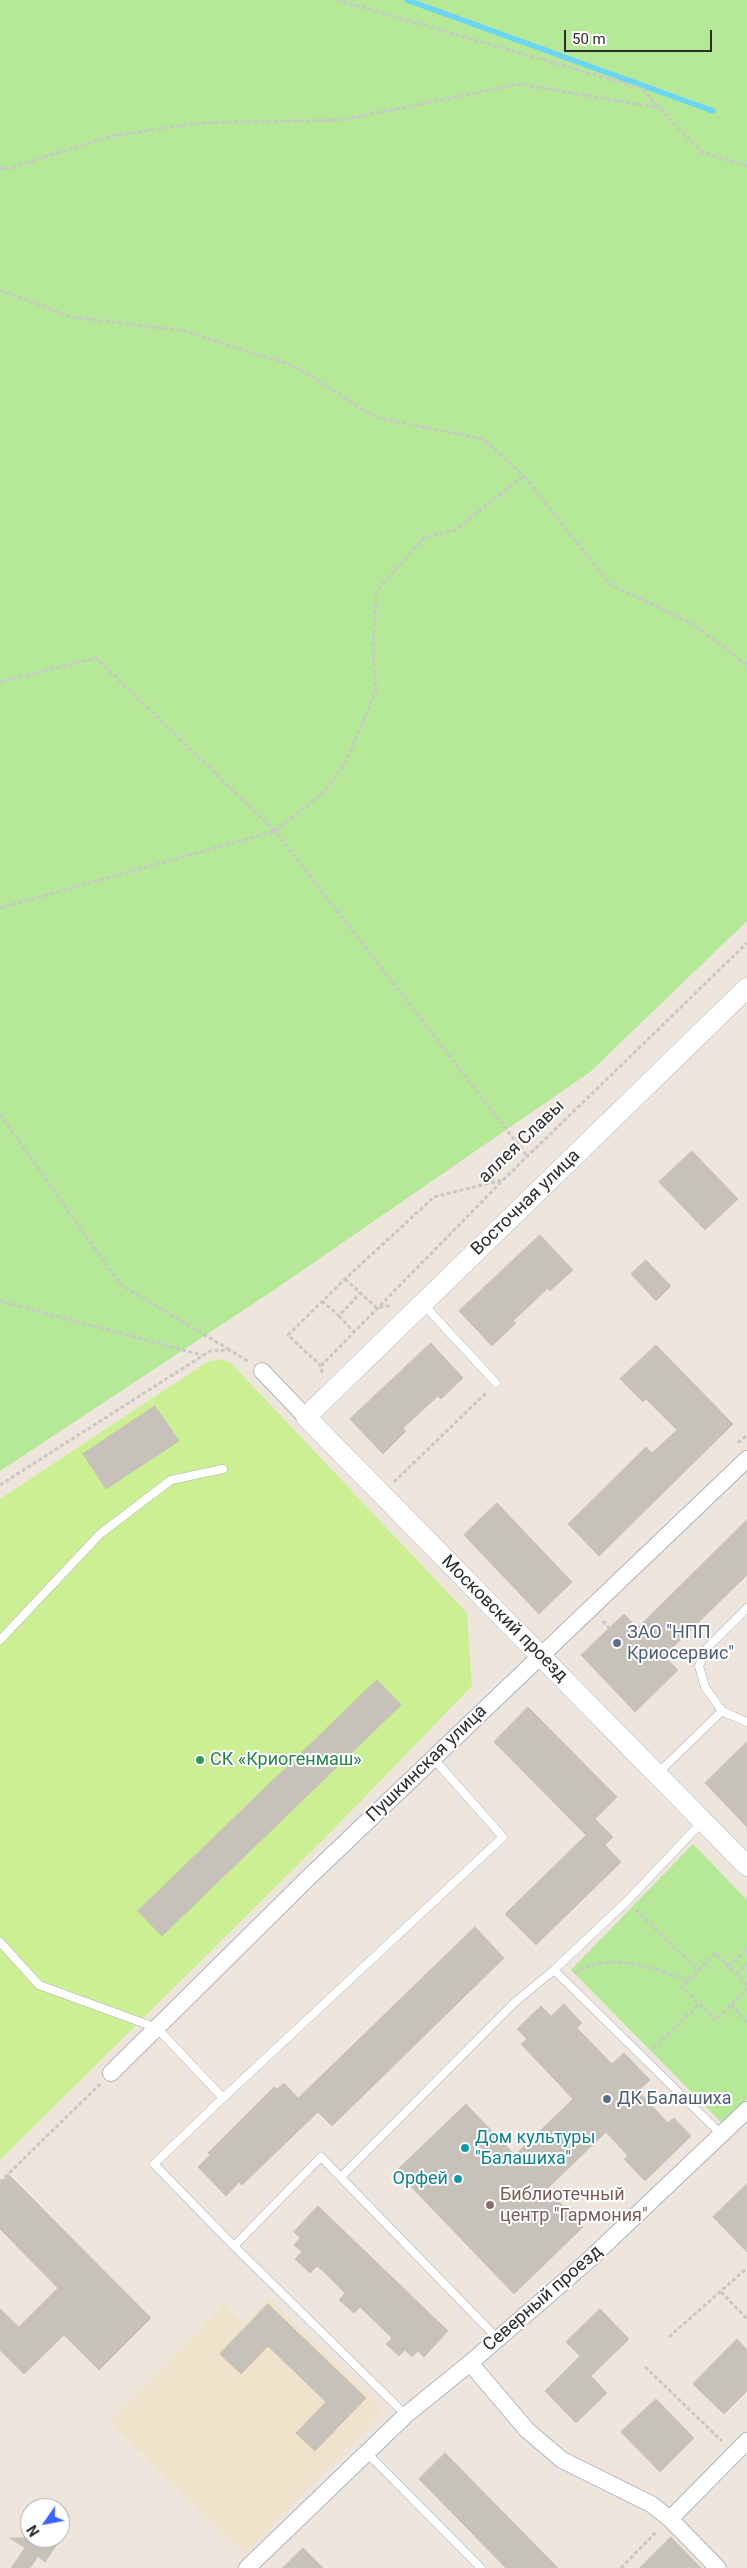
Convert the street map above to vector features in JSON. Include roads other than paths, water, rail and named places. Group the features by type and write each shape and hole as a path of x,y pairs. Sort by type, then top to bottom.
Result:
{"street":[{"name":"Восточная улица","path":"306,1417 747,988"},
{"name":"Московский проезд","path":"262,1371 747,1866"},
{"name":"Пушкинская улица","path":"111,2073 433,1758 747,1459"},
{"name":"Северный проезд","path":"248,2568 406,2415 590,2260 747,2110"},
{"name":"Северный проезд","path":"470,2363 527,2430 562,2460 651,2504 670,2519 718,2568"},
{"path":"670,2519 747,2441"}],"lane":[{"path":"423,1303 496,1383"},
{"path":"0,1640 100,1534 172,1480 223,1469"},
{"path":"747,1608 707,1648 699,1666 705,1687 722,1711 747,1722"},
{"path":"657,1774 722,1711"},
{"path":"406,2415 234,2246 154,2164 503,1837 433,1758"},
{"path":"341,2177 514,2002 554,1970 627,1901 703,1821"},
{"path":"0,1942 39,1985 157,2028 223,2098"},
{"path":"554,1970 722,2135"},
{"path":"234,2246 321,2157 498,2339"},
{"path":"367,2453 480,2568"}],"waterway":[{"path":"407,0 713,111"}],"place":[{"name":"ЗАО \"НПП Криосервис\"","path":"617,1643"},
{"name":"СК «Криогенмаш»","path":"200,1760"},
{"name":"ДК Балашиха","path":"607,2099"},
{"name":"Дом культуры \"Балашиха\"","path":"465,2148"},
{"name":"Орфей","path":"458,2179"},
{"name":"Библиотечный центр \"Гармония\"","path":"490,2205"}]}
